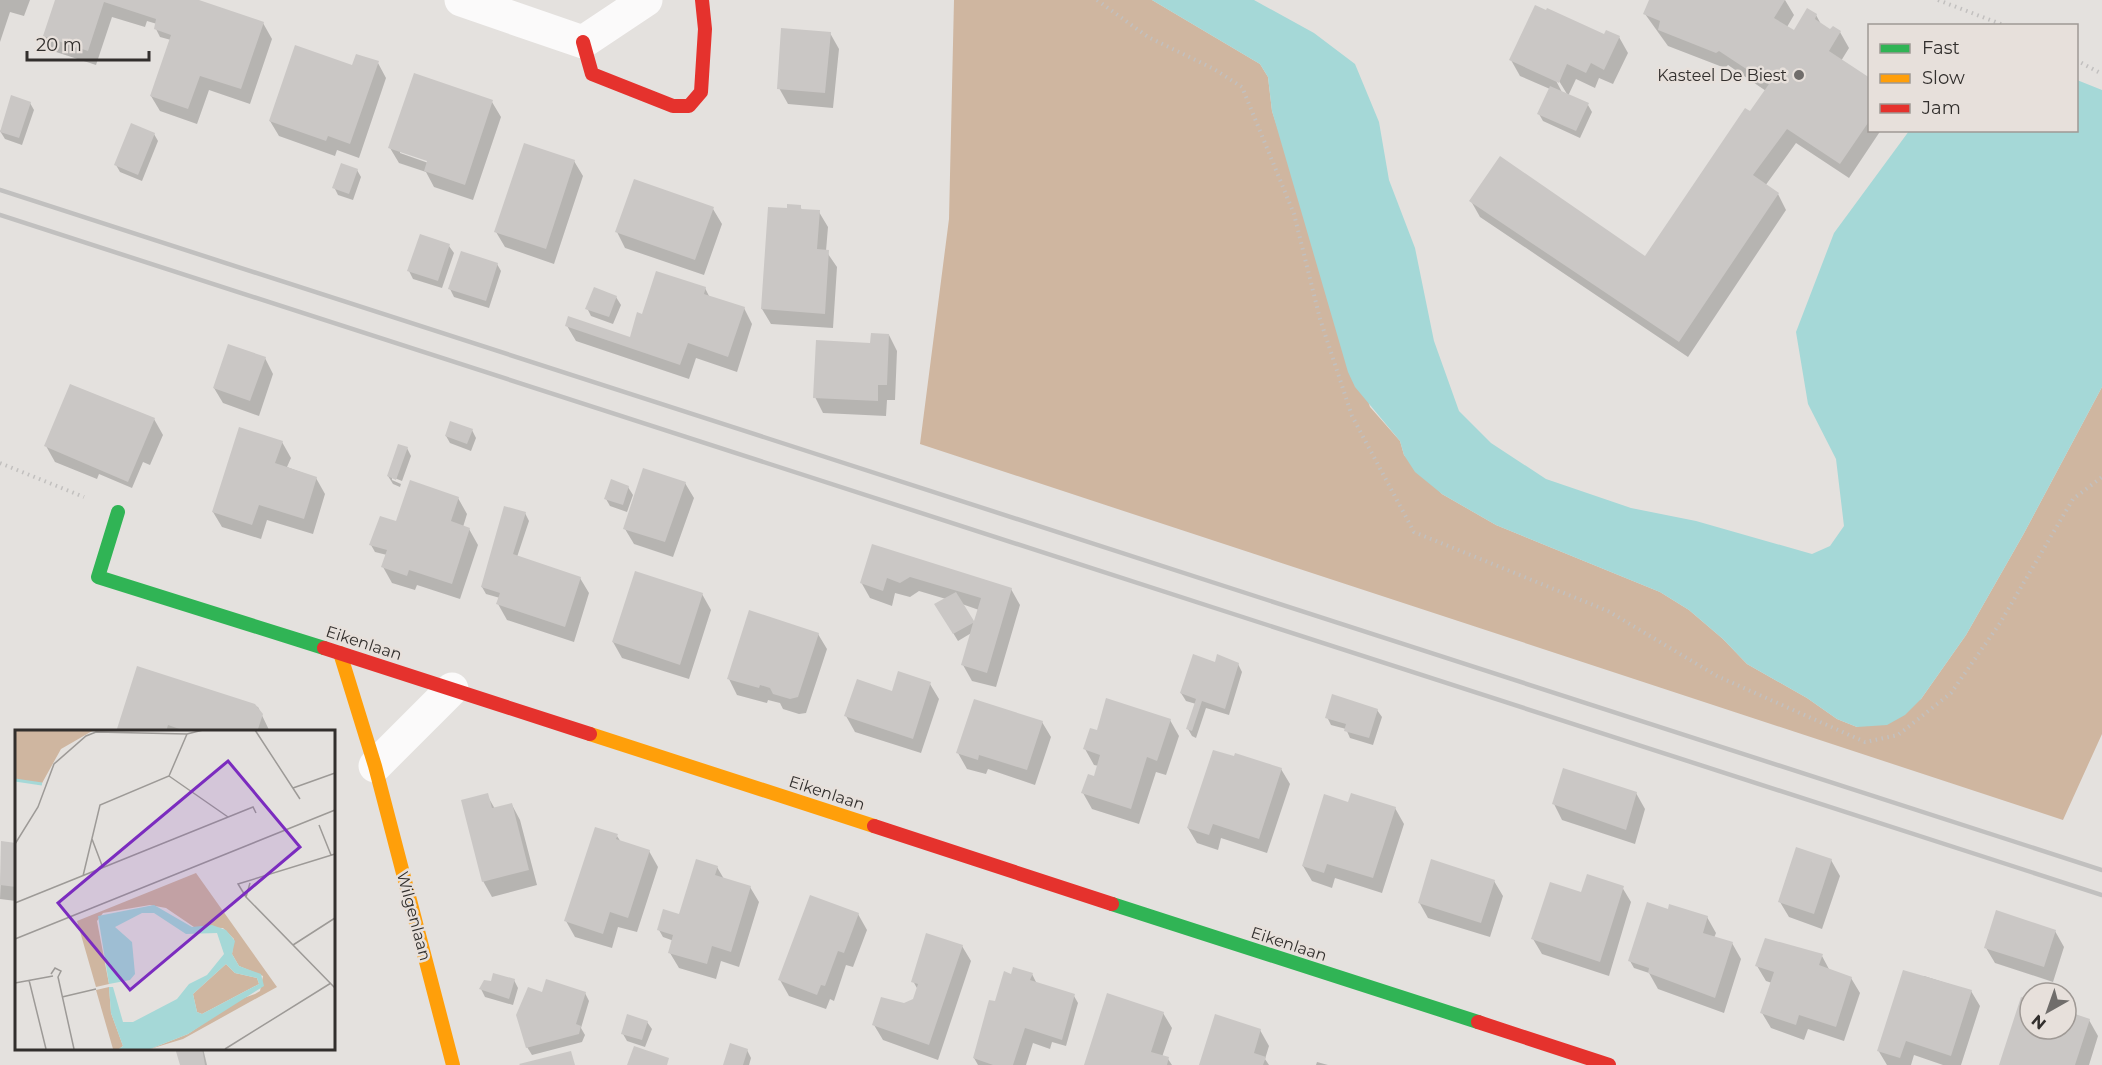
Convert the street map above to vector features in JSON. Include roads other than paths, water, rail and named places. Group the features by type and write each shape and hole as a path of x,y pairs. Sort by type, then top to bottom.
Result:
{"street":[{"path":"460,0 583,42"},
{"path":"583,42 645,0"},
{"path":"583,42 592,74 673,106 689,106 701,92 705,29 702,0"},
{"name":"Eikenlaan","path":"118,512 98,577 452,689 1551,1056 1609,1065"},
{"name":"Wilgenlaan","path":"340,653 375,766 453,1065"},
{"path":"375,766 452,689"}],"water":[{"path":"1152,0 1254,0 1314,33 1355,64 1379,122 1389,180 1415,248 1434,341 1459,411 1491,443 1546,479 1631,508 1696,521 1812,554 1830,546 1844,526 1836,459 1808,404 1796,332 1834,233 1908,132 2078,132 2078,80 2102,90 2102,387 2023,535 1966,635 1921,699 1905,715 1887,725 1857,727 1837,719 1807,698 1747,664 1723,639 1689,610 1660,592 1496,525 1442,494 1415,472 1404,455 1400,441 1355,387 1348,372 1272,111 1268,77 1260,64"}],"railway":[{"path":"0,190 2102,870"},
{"path":"0,215 2102,895"}],"place":[{"name":"Kasteel De Biest","path":"1799,75"}]}
